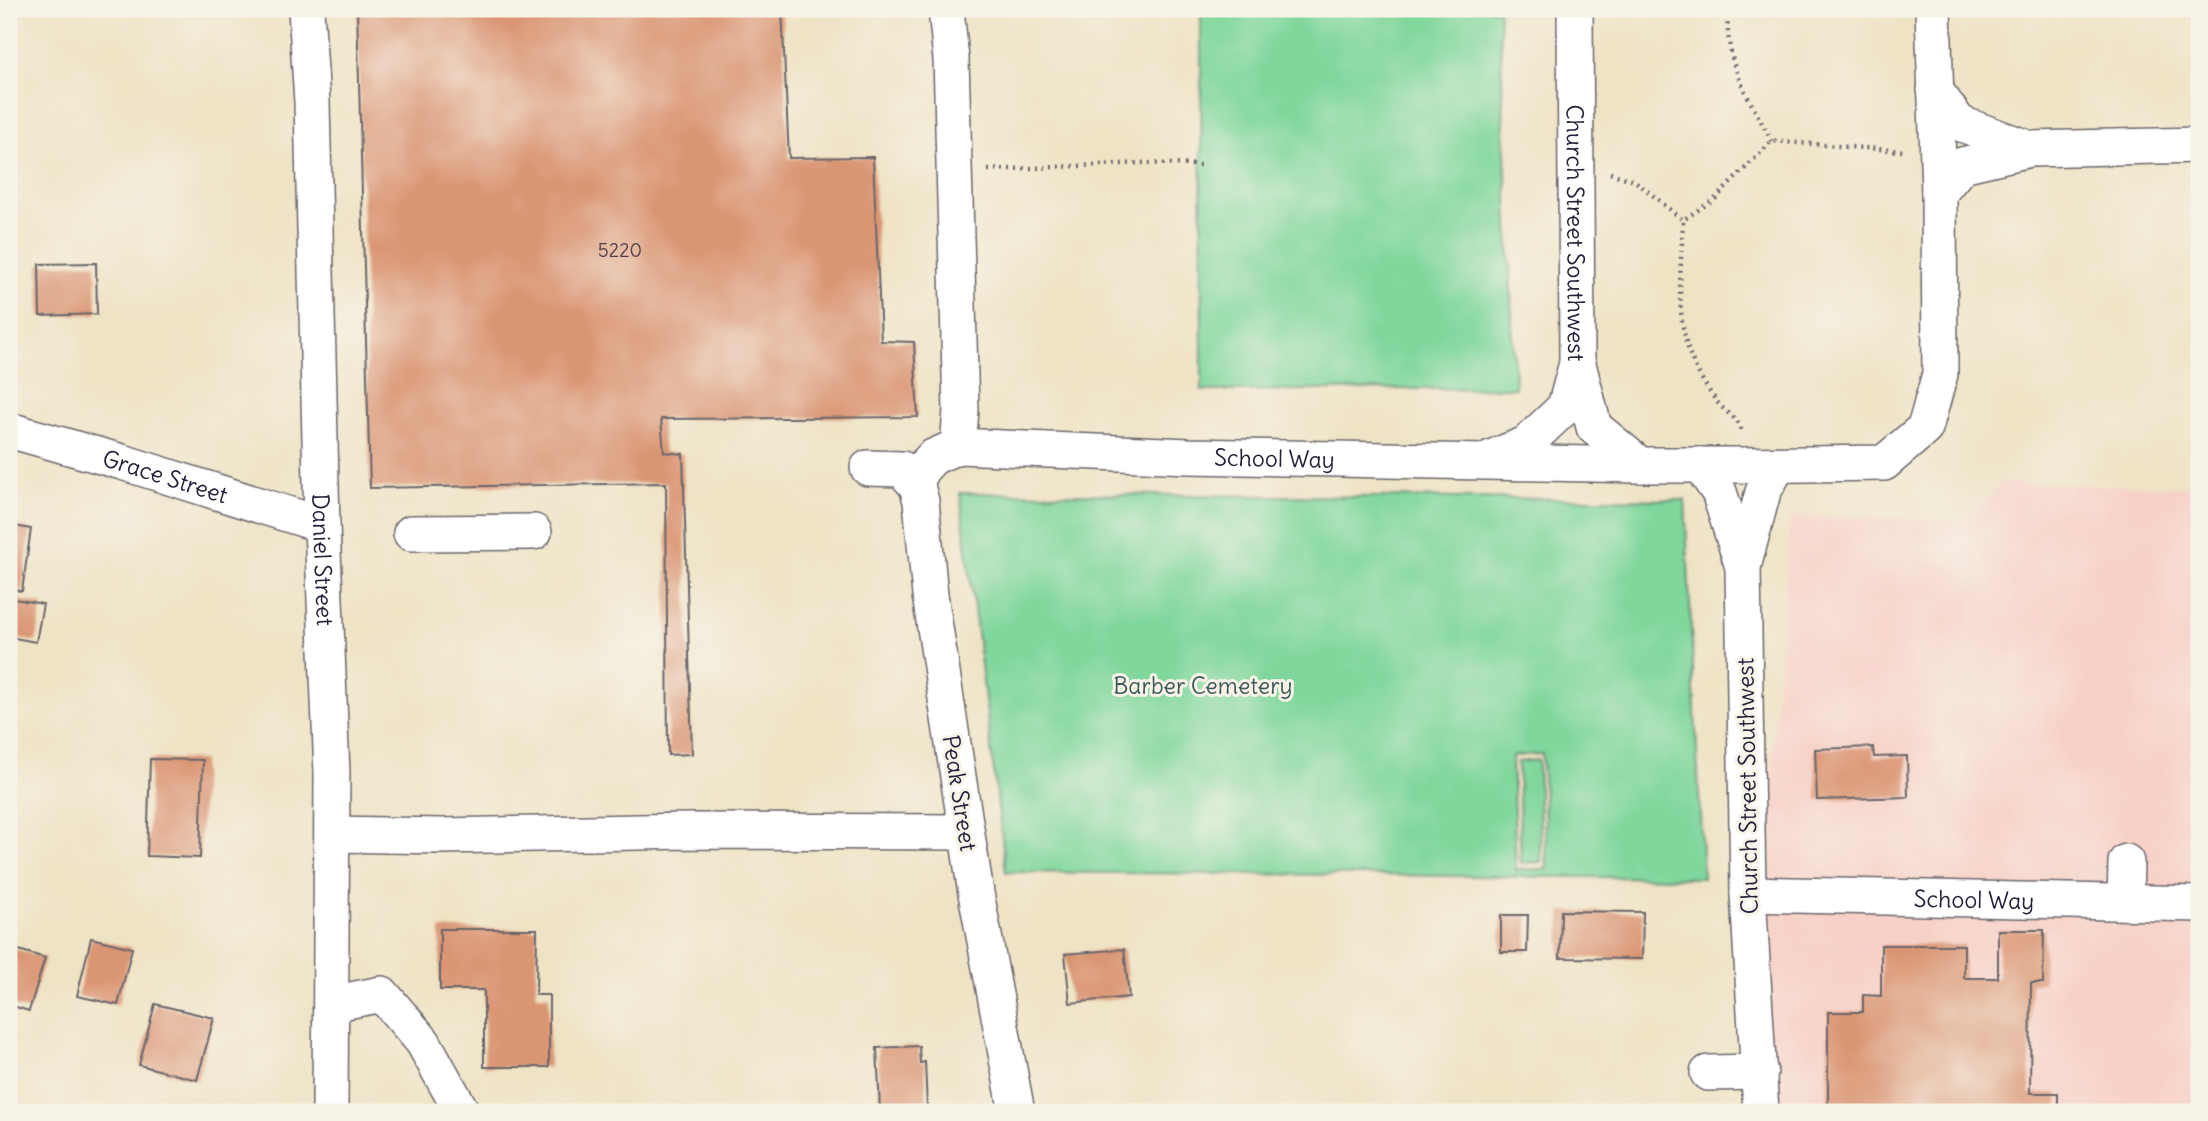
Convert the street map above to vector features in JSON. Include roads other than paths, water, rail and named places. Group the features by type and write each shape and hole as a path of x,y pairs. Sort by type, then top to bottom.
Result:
{"street":[{"name":"Daniel Street","path":"306,9 312,102 322,525 332,774 330,1112"},
{"path":"868,468 902,469 918,479 933,457 958,446 961,410 951,59 946,9"},
{"name":"Church Street Southwest","path":"1575,9 1577,360 1594,427 1640,465"},
{"path":"1640,465 1884,463 1925,428 1940,374 1939,193 1933,9"},
{"path":"1935,90 1959,123 2030,149"},
{"path":"1939,193 1962,165 2030,149 2199,145"},
{"path":"1480,462 1526,444 1565,407 1577,360"},
{"name":"Grace Street","path":"9,430 122,462 322,525"},
{"name":"School Way","path":"958,446 1189,456 1640,465"},
{"path":"1700,465 1719,492 1744,567"},
{"name":"Church Street Southwest","path":"1761,1112 1748,894 1744,567 1762,492 1778,465"},
{"name":"Peak Street","path":"918,479 930,595 976,893 1017,1112"},
{"path":"411,533 534,532"},
{"path":"332,834 440,836 688,831 967,832"},
{"path":"2125,902 2126,862"},
{"name":"School Way","path":"1748,894 2199,904"},
{"path":"331,1004 382,995 423,1042 462,1112"},
{"path":"1708,1073 1760,1072"}],"park label":[{"name":"Barber Cemetery","path":"1203,685"}]}
